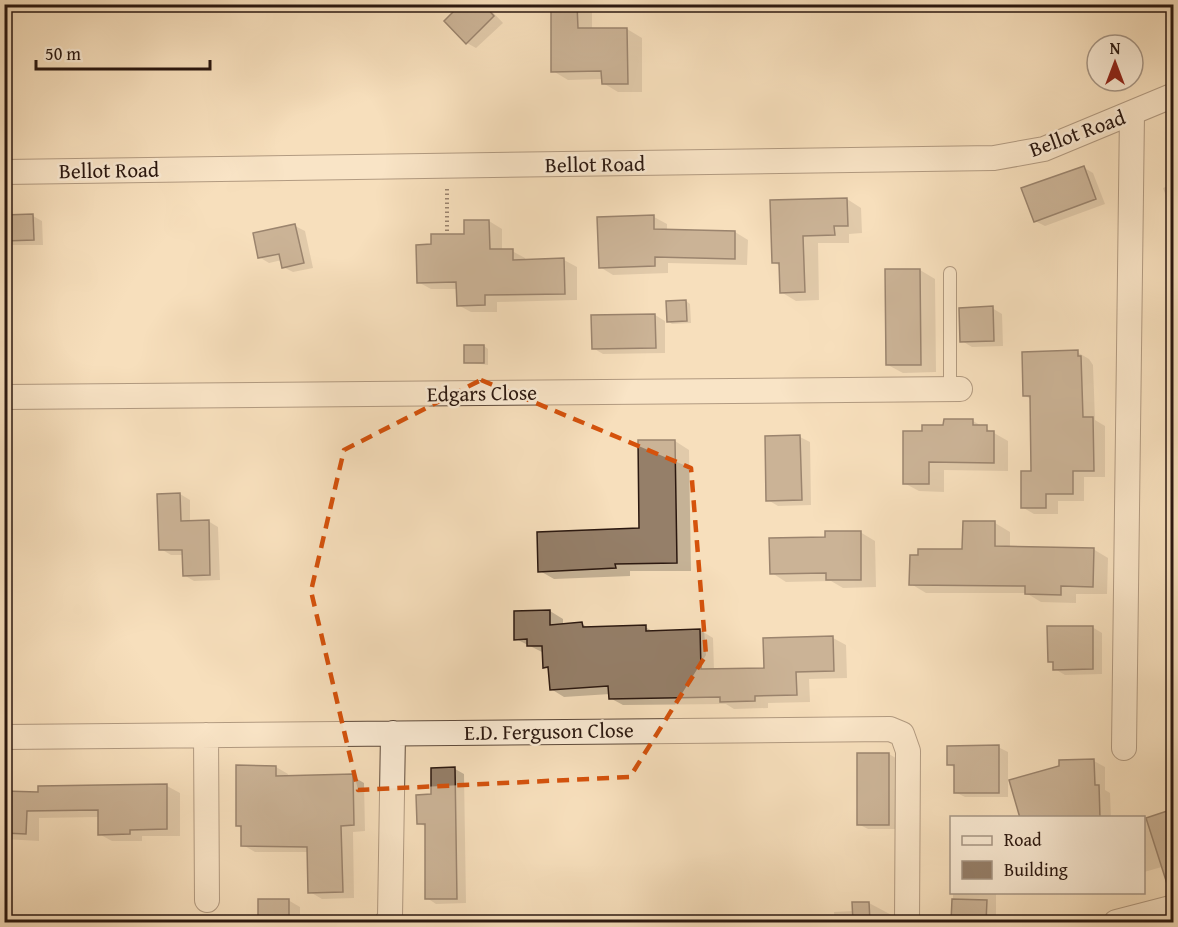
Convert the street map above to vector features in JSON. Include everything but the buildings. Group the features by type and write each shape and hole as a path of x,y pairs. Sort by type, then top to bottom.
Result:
{"street":[{"name":"Bellot Road","path":"4,172 994,158 1044,148 1173,95"},
{"path":"1124,748 1132,113"},
{"name":"Edgars Close","path":"4,397 955,388"},
{"name":"E.D. Ferguson Close","path":"4,737 874,727 895,730 906,740 908,751 907,922"},
{"path":"387,922 390,917 393,733"},
{"path":"206,735 207,900"},
{"path":"1116,922 1173,907"}],"lane":[{"path":"950,273 955,388"}],"path":[{"path":"447,166 447,231"}],"highlighted area":[{"path":"481,380 691,468 706,655 630,777 358,790 311,591 344,450"}]}
